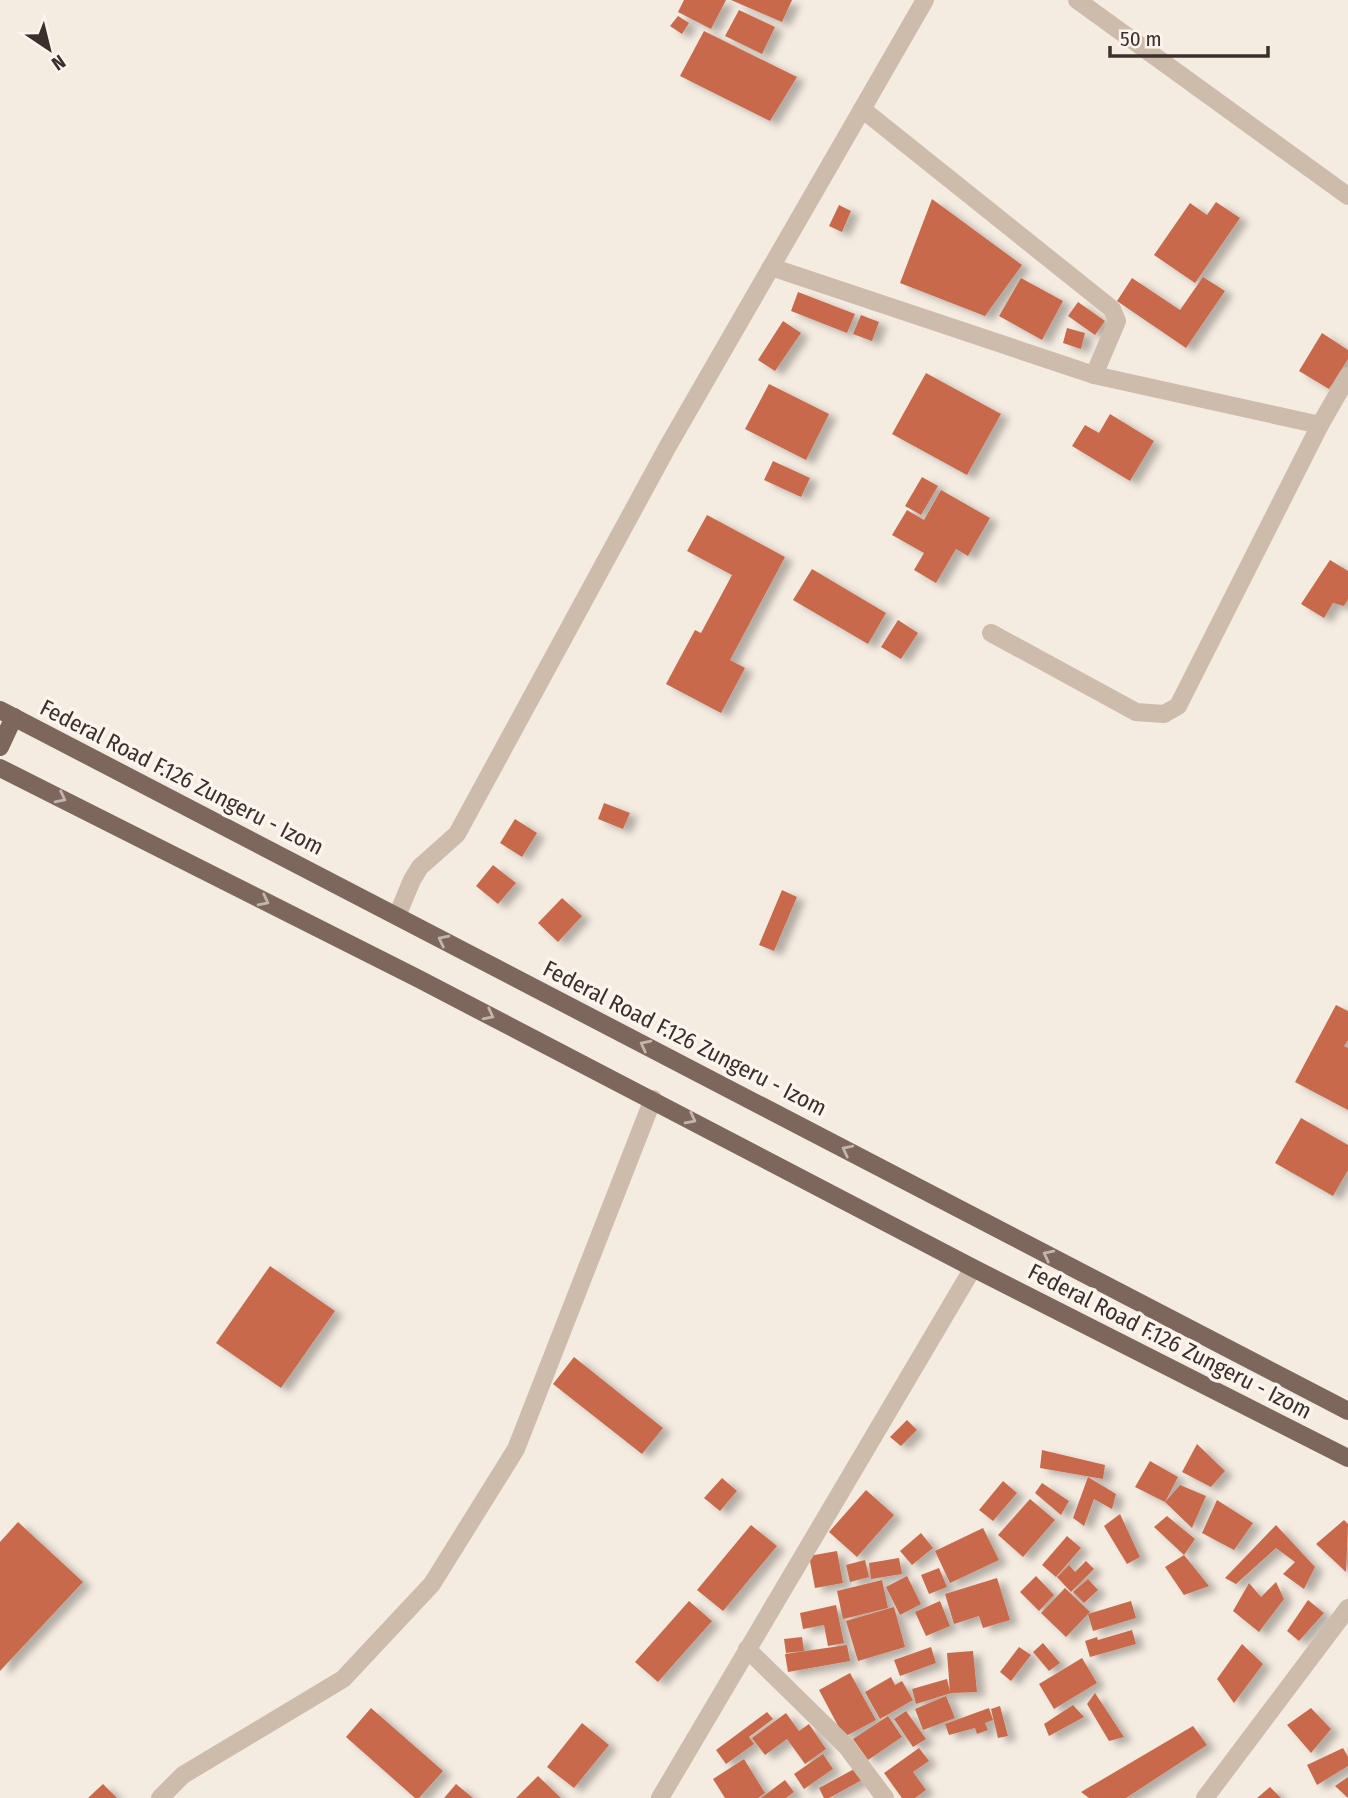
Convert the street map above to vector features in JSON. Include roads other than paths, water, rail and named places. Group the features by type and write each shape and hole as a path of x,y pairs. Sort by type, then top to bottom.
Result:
{"main road":[{"name":"Federal Road F.126 Zungeru - Izom","path":"7,713 1348,1411"},
{"path":"0,747 7,713"},
{"name":"Federal Road F.126 Zungeru - Izom","path":"0,768 653,1099 973,1268 1348,1458"}],"street":[{"path":"397,916 420,867 457,834 668,446 925,0"},
{"path":"1077,0 1348,195"},
{"path":"862,109 1112,309 1117,321 1094,376"},
{"path":"771,267 1094,376 1320,425"},
{"path":"991,633 1136,712 1164,714 1178,706 1320,425 1348,376"},
{"path":"160,1798 183,1775 343,1679 432,1584 516,1449 653,1099"},
{"path":"660,1798 973,1268"},
{"path":"1205,1798 1348,1608"},
{"path":"747,1649 847,1747 885,1798"}]}
